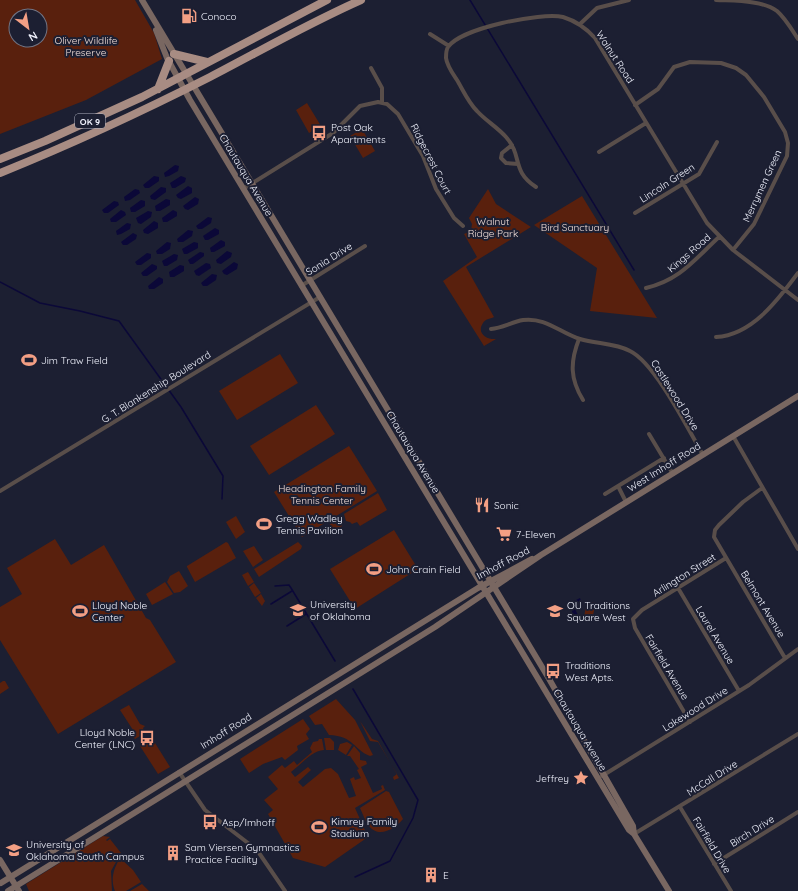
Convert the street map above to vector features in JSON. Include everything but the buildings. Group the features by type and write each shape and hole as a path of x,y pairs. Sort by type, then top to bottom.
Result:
{"highway":[{"name":"OK 9","path":"0,159 107,114 327,0"},
{"name":"OK 9","path":"0,173 68,146 185,90 320,18 361,0"},
{"path":"158,88 172,58 207,62"}],"main road":[{"path":"142,0 182,76"},
{"name":"Chautauqua Avenue","path":"182,76 193,85 493,584 560,697 601,777"},
{"name":"Chautauqua Avenue","path":"182,76 185,90 243,189 482,586 633,826 634,834 669,891"},
{"name":"West Imhoff Road","path":"541,555 798,396"},
{"name":"Imhoff Road","path":"7,891 18,889 185,781 435,627 487,593 493,584 519,565 541,555"},
{"name":"Imhoff Road","path":"0,882 482,586 493,584"},
{"path":"0,860 18,889"},
{"path":"0,882 7,891"}],"street":[{"path":"580,24 597,8 629,0"},
{"path":"716,0 756,3 770,7 782,17 798,39"},
{"name":"Walnut Road","path":"449,46 458,39 479,29 535,16 548,15 562,17 580,24 595,38 702,216 719,237 733,250 798,300"},
{"path":"430,34 449,46 446,53 447,62 467,98 476,110 501,132 512,145 524,178 536,187"},
{"name":"Merrymen Green","path":"635,105 658,89 674,67 690,62 720,63 736,68 746,75 764,98 787,138 789,147 787,156 754,224 733,250"},
{"path":"243,189 333,133 360,106 368,103 382,102 382,88 371,68"},
{"name":"Ridgecrest Court","path":"382,102 391,107 398,114 423,156 434,185 454,218 463,226"},
{"path":"599,152 646,123"},
{"name":"Lincoln Green","path":"635,213 700,172 717,142"},
{"path":"512,145 502,153 501,158 506,163 518,164"},
{"name":"Kings Road","path":"646,288 665,283 676,276 719,237"},
{"name":"Sonia Drive","path":"301,286 365,246"},
{"path":"716,337 728,336 759,318 771,308 798,273"},
{"name":"G. T. Blankenship Boulevard","path":"0,491 320,297"},
{"name":"Castlewood Drive","path":"491,329 500,328 524,320 540,321 579,339 625,348 644,360 655,375 703,455"},
{"path":"579,339 573,357 572,371 574,385 582,400"},
{"path":"649,434 673,474"},
{"path":"733,436 798,549"},
{"path":"606,494 664,458"},
{"path":"618,486 626,502"},
{"name":"Arlington Street","path":"633,619 638,613 726,558 715,539 714,534 716,527 743,502 762,488"},
{"name":"Belmont Avenue","path":"726,558 785,658"},
{"name":"Laurel Avenue","path":"678,588 739,691"},
{"name":"Fairfield Avenue","path":"633,619 635,628 690,722"},
{"name":"Lakewood Drive","path":"601,777 739,691 798,649"},
{"name":"McCall Drive","path":"634,834 798,734"},
{"path":"180,772 205,810 257,850 285,891"},
{"name":"Fairfield Drive","path":"680,807 731,891"},
{"name":"Birch Drive","path":"714,864 798,812"}],"green space":[{"name":"Oliver Wildlife Preserve","path":"0,0 135,0 154,33 162,59 86,100 0,134"},
{"path":"307,103 321,126 309,133 296,110"},
{"path":"362,129 375,151 363,158 350,136"},
{"name":"Walnut Ridge Park","path":"488,189 496,204 531,227 466,267 494,317 484,322 481,330 486,337 496,339 484,346 443,281 477,257 464,234 471,231 472,224 469,218"},
{"name":"Bird Sanctuary","path":"582,196 657,318 590,311 597,268 534,225"},
{"path":"280,354 298,383 237,420 219,391"},
{"path":"316,405 335,434 269,475 250,446"},
{"name":"Headington Family Tennis Center","path":"349,446 377,491 302,537 274,492"},
{"path":"378,493 387,510 360,526 357,522 352,524 346,521 344,514"},
{"path":"236,516 245,532 236,539 226,522"},
{"path":"338,518 343,522 342,526 334,531 329,523"},
{"name":"John Crain Field","path":"394,530 418,569 355,609 330,569"},
{"path":"55,539 71,565 104,545 146,618 150,620 176,662 58,734 0,640 0,607 22,594 7,568"},
{"path":"226,542 236,558 195,582 187,566"},
{"path":"298,542 302,546 301,549 259,577 254,569"},
{"path":"254,546 263,560 253,567 243,551"},
{"path":"179,571 188,586 180,592 174,593 167,582 170,576"},
{"path":"248,572 254,582 248,586 242,575"},
{"path":"165,582 173,594 152,605 146,594"},
{"path":"254,583 261,593 255,597 249,587"},
{"path":"261,594 265,601 262,606 256,598"},
{"path":"587,601 596,603 592,619 584,617"},
{"path":"5,681 9,688 0,694 0,683"},
{"path":"336,699 355,720 373,755 370,756 344,738 329,735 322,724 315,725 309,716"},
{"path":"129,705 140,724 145,726 143,728 145,733 135,739 132,735 133,730 120,710"},
{"path":"303,719 310,729 306,734 309,739 297,746 298,750 285,760 282,757 263,764 249,773 240,759"},
{"path":"360,721 372,739 378,741 391,764 378,742 370,741"},
{"path":"324,738 330,738 334,742 334,750 326,750"},
{"name":"Kimrey Family Stadium","path":"319,739 322,739 324,750 311,755 291,772 295,777 308,767 311,770 298,782 303,787 325,769 331,768 338,774 349,798 356,796 350,779 354,777 355,780 361,778 357,770 359,769 350,756 347,756 354,746 360,753 360,760 366,761 367,764 361,767 373,793 382,789 381,786 383,785 385,790 355,808 368,837 325,867 293,858 268,814 273,810 264,800 278,789 268,777 282,765 285,768 294,761 297,765 312,752 310,748 313,742 318,741"},
{"path":"150,740 152,744 155,743 170,767 158,774 140,746"},
{"path":"347,742 352,745 346,755 338,750 340,744"},
{"path":"397,774 399,778 394,780 393,777"},
{"path":"386,791 389,792 403,819 392,829 378,832 369,826 360,808"},
{"path":"103,836 110,837 106,840 107,841 110,839 121,853 111,871 112,891 29,891 26,884"},
{"path":"120,858 133,870 141,882 126,891 115,891 113,882 113,874"},
{"path":"142,884 149,891 130,891"}],"shaded area":[{"path":"175,165 179,166 178,171 165,177 164,173"},
{"path":"154,176 159,177 159,181 149,188 145,188 143,185"},
{"path":"181,176 186,178 185,182 175,188 172,188 170,183"},
{"path":"188,186 192,188 192,193 181,199 178,198 176,195"},
{"path":"161,187 166,188 166,192 155,200 151,199 150,196"},
{"path":"135,189 139,190 140,193 130,200 125,201 124,197"},
{"path":"195,197 199,199 198,204 188,210 185,209 183,206"},
{"path":"166,199 170,200 170,205 160,211 156,211 155,206"},
{"path":"141,200 145,201 145,206 135,212 131,212 130,208"},
{"path":"114,201 118,202 119,205 108,213 104,213 102,210"},
{"path":"121,210 125,212 126,215 116,222 111,222 110,219"},
{"path":"173,210 177,212 177,216 167,222 163,222 162,218"},
{"path":"148,211 152,212 151,217 141,224 138,223 136,218"},
{"path":"208,217 212,218 211,223 202,229 198,229 196,226"},
{"path":"154,221 158,223 158,228 148,234 144,233 143,230"},
{"path":"127,223 131,224 130,229 117,235 116,231"},
{"path":"215,228 219,230 219,234 205,240 203,236"},
{"path":"188,230 193,231 192,236 183,242 178,242 177,239"},
{"path":"133,233 137,235 136,239 127,245 123,245 121,242"},
{"path":"221,240 225,242 225,246 211,252 210,248"},
{"path":"167,242 171,243 170,249 162,254 157,254 156,251"},
{"path":"194,242 198,243 198,248 184,254 182,249"},
{"path":"227,251 232,253 231,257 221,264 217,263 216,260"},
{"path":"200,252 204,253 204,256 193,264 190,264 188,260"},
{"path":"147,253 151,254 151,258 141,265 137,265 135,262"},
{"path":"174,254 178,255 177,260 167,266 164,266 162,261"},
{"path":"234,262 238,264 237,269 227,275 224,274 222,271"},
{"path":"206,263 210,264 211,268 199,276 196,275 194,271"},
{"path":"152,264 157,266 157,269 147,276 143,276 141,273"},
{"path":"180,265 184,266 184,271 174,277 170,277 169,272"},
{"path":"212,274 217,275 216,280 207,286 203,286 201,283"},
{"path":"159,277 163,279 163,283 154,289 149,289 148,286"},
{"path":"580,598 581,601 578,603 579,608 576,611 578,615 571,620 570,618 574,615 572,612 574,601"}],"waterway":[{"path":"470,0 634,270"},
{"path":"0,282 40,303 119,321 181,407 223,476 222,499"},
{"path":"275,586 289,585 335,661"},
{"path":"271,604 292,591"},
{"path":"287,626 306,614"},
{"path":"353,689 418,800 413,818 390,861 355,877"}],"place":[{"name":"Conoco","path":"189,16"},
{"name":"Post Oak Apartments","path":"319,133"},
{"name":"Jim Traw Field","path":"29,360"},
{"name":"Sonic","path":"482,505"},
{"name":"Gregg Wadley Tennis Pavilion","path":"264,524"},
{"name":"7-Eleven","path":"504,534"},
{"name":"John Crain Field","path":"374,569"},
{"name":"University of Oklahoma","path":"298,610"},
{"name":"Lloyd Noble Center","path":"80,611"},
{"name":"OU Traditions Square West","path":"555,611"},
{"name":"Traditions West Apts.","path":"553,671"},
{"name":"Lloyd Noble Center (LNC)","path":"147,738"},
{"name":"Jeffrey","path":"581,778"},
{"name":"Asp/Imhoff","path":"210,822"},
{"name":"Kimrey Family Stadium","path":"319,827"},
{"name":"University of Oklahoma South Campus","path":"14,850"},
{"name":"Sam Viersen Gymnastics Practice Facility","path":"173,853"},
{"name":"E","path":"431,875"}]}
